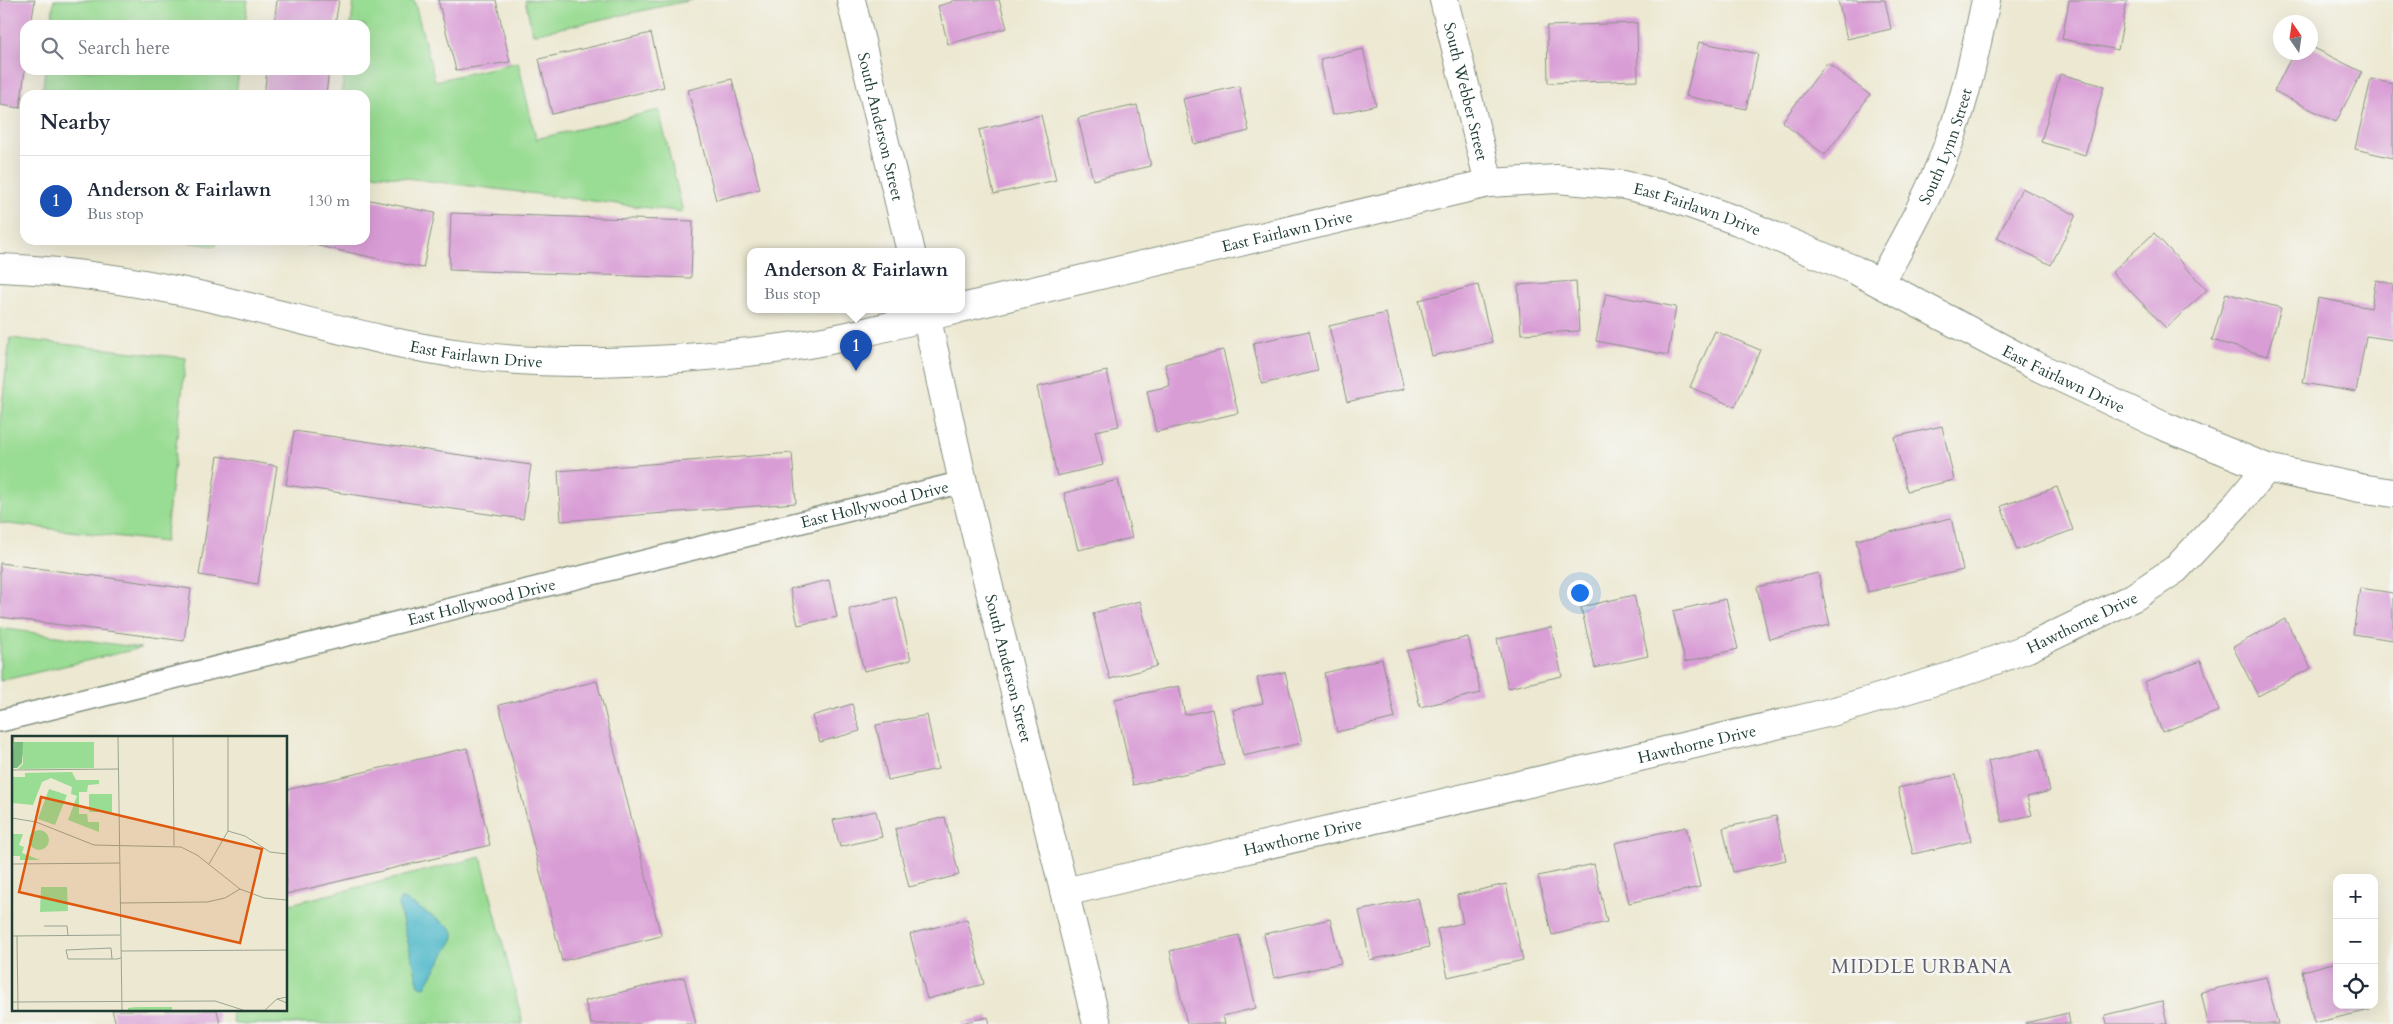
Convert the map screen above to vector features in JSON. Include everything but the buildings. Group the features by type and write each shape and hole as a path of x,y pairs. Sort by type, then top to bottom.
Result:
{"street":[{"name":"South Anderson Street","path":"851,0 910,248"},
{"name":"South Webber Street","path":"1444,0 1489,183"},
{"name":"South Lynn Street","path":"1880,283 1918,214 1950,141 1967,86 1986,0"},
{"name":"East Fairlawn Drive","path":"965,307 1489,183 1556,180 1624,185 1662,194 1738,221 1880,283 2032,364 2161,424 2267,468 2360,488 2393,493"},
{"name":"East Fairlawn Drive","path":"0,268 125,281 243,306 362,337 469,355 543,361 658,359 776,349 874,330 926,313"},
{"name":"South Anderson Street","path":"926,313 963,482 1096,1024"},
{"name":"Hawthorne Drive","path":"1065,892 1835,711 1952,676 2028,648 2134,597 2176,569 2238,503 2267,468"}],"lane":[{"name":"East Hollywood Drive","path":"0,721 963,482"}],"green space":[{"path":"54,0 248,0 246,20 52,20"},
{"path":"354,0 414,0 435,81 518,62 536,139 659,110 683,212 370,174 370,90 342,90 344,75 370,75 370,20 352,20"},
{"path":"525,0 692,0 533,34"},
{"path":"44,75 238,75 237,90 43,90"},
{"path":"10,338 186,358 165,542 0,523 0,422"},
{"path":"0,628 141,648 0,681"},
{"path":"481,857 523,1024 234,1024 231,1012 288,1012 288,905"}],"water":[{"path":"400,899 404,899 450,927 454,932 454,938 425,987 419,986 398,904"}],"place":[{"name":"Anderson & Fairlawn","path":"856,371"}],"district":[{"name":"MIDDLE URBANA","path":"1922,966"}]}
